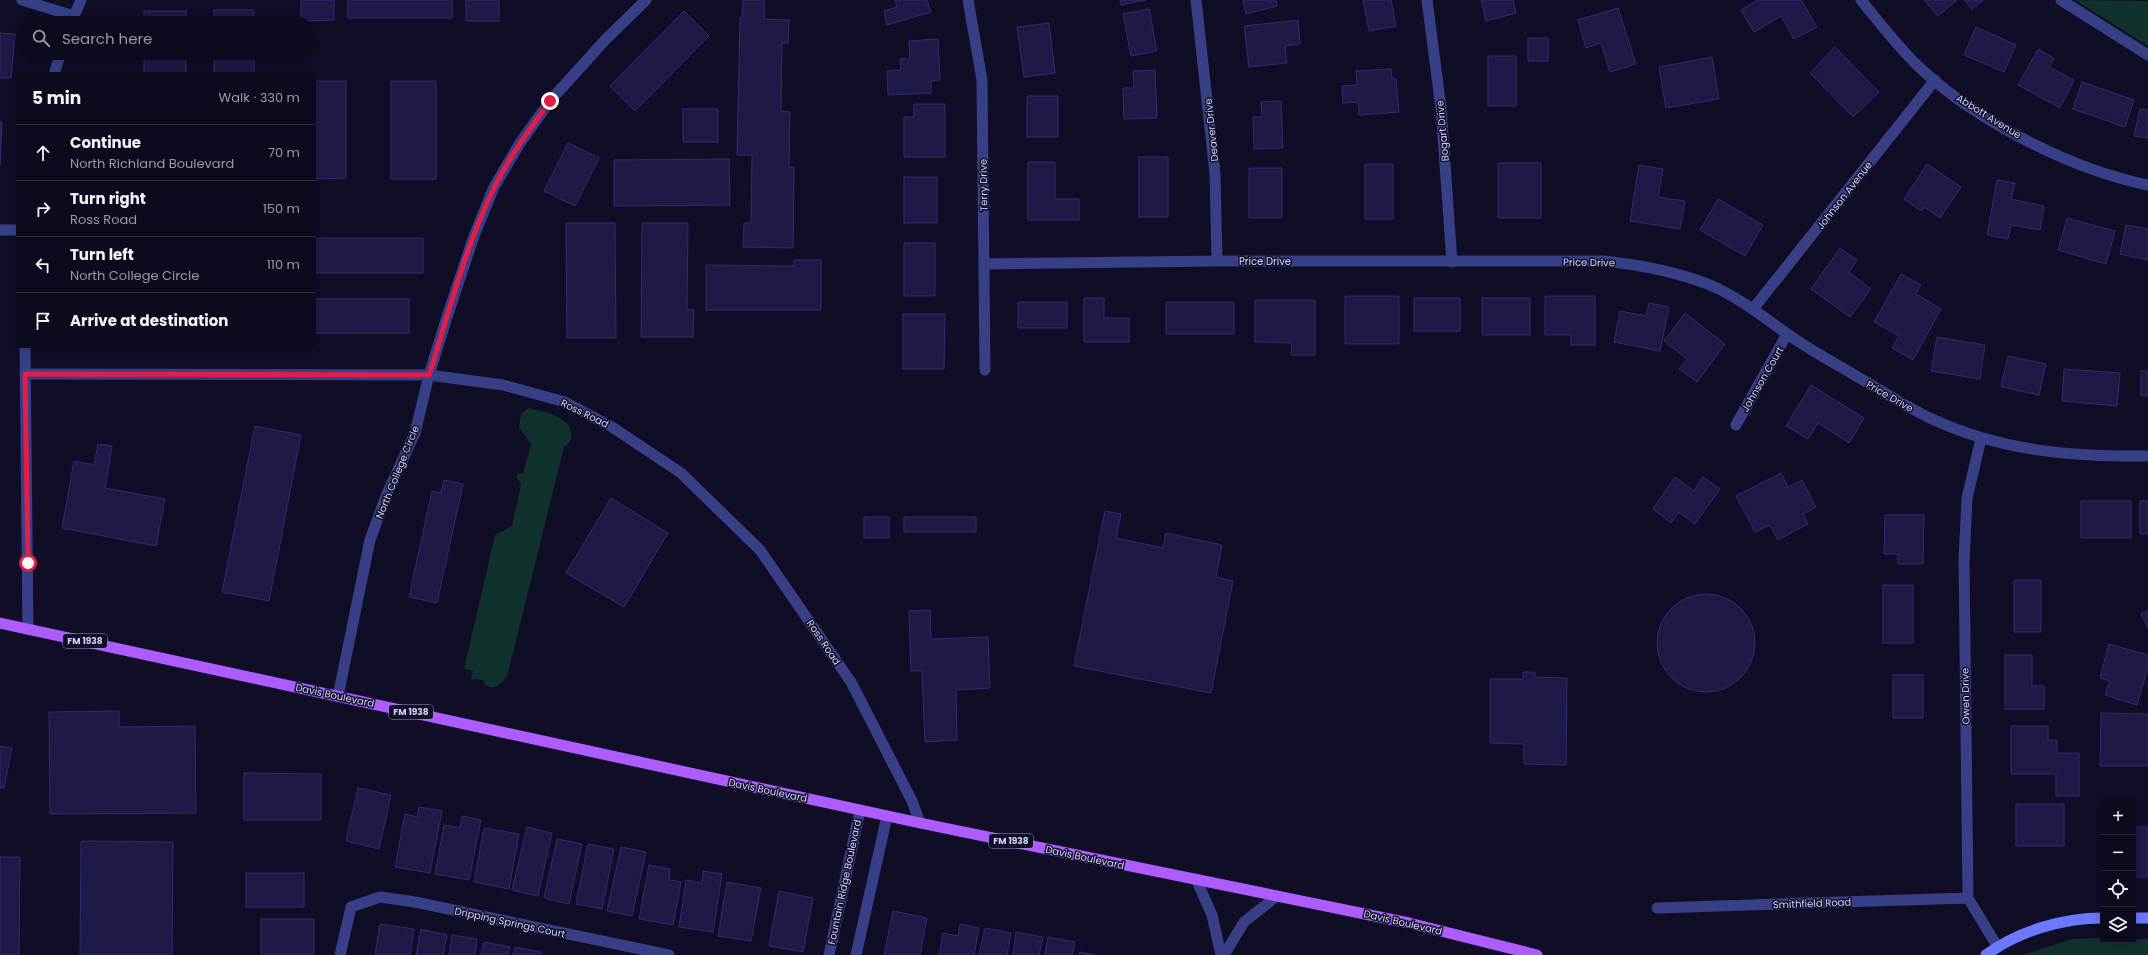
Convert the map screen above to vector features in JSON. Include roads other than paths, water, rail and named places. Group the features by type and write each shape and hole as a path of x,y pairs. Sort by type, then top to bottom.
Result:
{"main road":[{"name":"Davis Boulevard","path":"0,623 887,816 1409,923 1537,955"},
{"path":"1986,955 1997,946 2044,926 2100,918"},
{"path":"2136,918 2148,918"}],"street":[{"path":"22,0 64,16"},
{"path":"73,16 81,0"},
{"name":"North College Circle","path":"338,696 370,540 386,496 415,433 429,375 474,236 494,187 520,143 550,101 606,39 646,0"},
{"name":"Terry Drive","path":"968,0 982,80 985,370"},
{"name":"Deaver Drive","path":"1196,0 1215,174 1217,261"},
{"name":"Bogart Drive","path":"1427,0 1441,108 1452,262"},
{"name":"Abbott Avenue","path":"1861,0 1918,66 1977,111 2006,129 2057,156 2128,181 2148,185"},
{"path":"2060,0 2148,54"},
{"path":"55,72 59,60"},
{"name":"Johnson Avenue","path":"1754,309 1935,80"},
{"path":"0,230 16,230"},
{"name":"Price Drive","path":"984,264 1217,261 1604,261 1644,265 1670,271 1711,286 1754,309 1787,334 1932,419 1981,439 2017,448 2057,453 2148,456"},
{"name":"Johnson Court","path":"1736,424 1787,334"},
{"path":"25,348 28,629"},
{"name":"Ross Road","path":"25,374 429,375 503,385 565,402 612,426 681,473 760,550 851,682 912,801 920,823"},
{"name":"Owen Drive","path":"1968,898 1964,562 1967,498 1981,439"},
{"name":"Fountain Ridge Boulevard","path":"829,955 860,810"},
{"path":"856,955 887,816"},
{"path":"1196,879 1212,915 1223,955"},
{"path":"1223,955 1244,922 1277,896"},
{"name":"Dripping Springs Court","path":"340,955 351,906 380,897 415,902 669,955"},
{"path":"1968,898 1997,946"},
{"name":"Smithfield Road","path":"1657,908 1968,898"}]}
